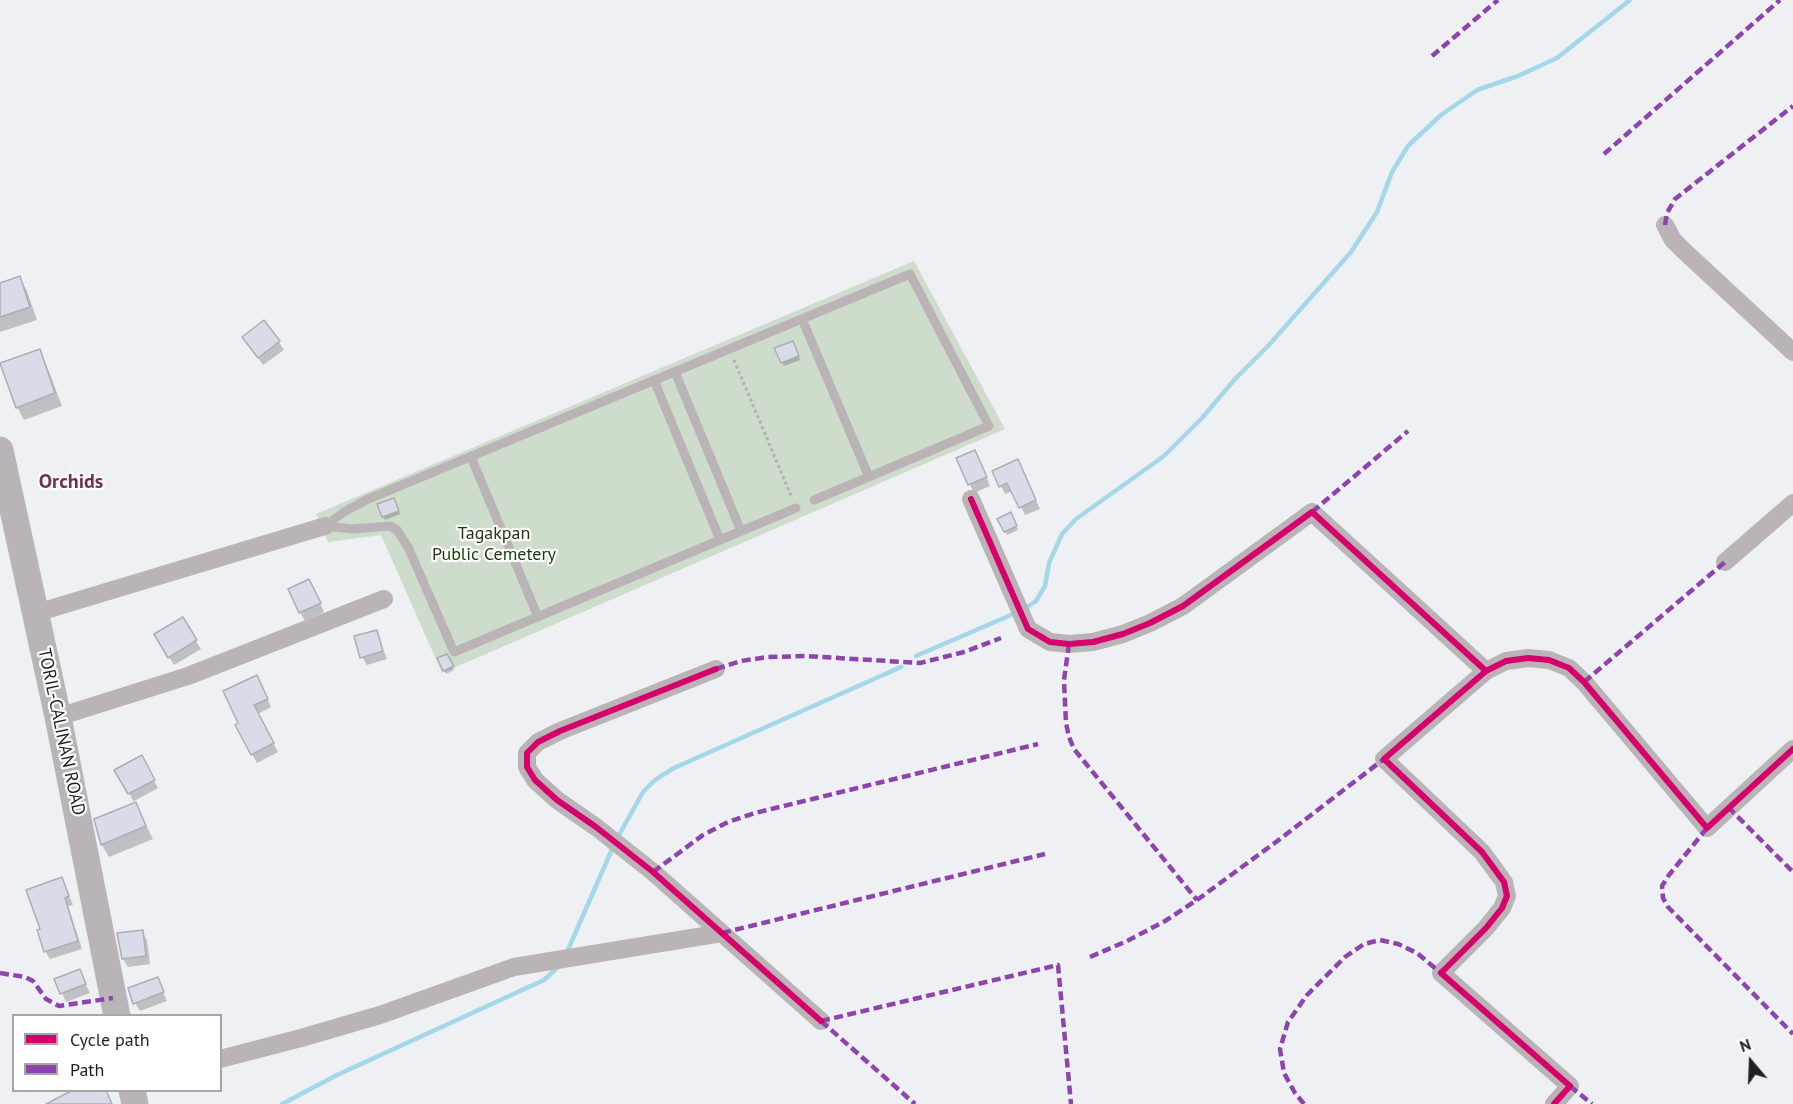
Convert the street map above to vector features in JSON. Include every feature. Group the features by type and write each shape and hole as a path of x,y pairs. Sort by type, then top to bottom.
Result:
{"main road":[{"name":"TORIL-CALINAN ROAD","path":"0,450 58,717 117,1014"}],"street":[{"path":"1665,225 1672,240 1789,341"},
{"path":"971,499 1023,620 1028,629 1050,642 1068,644 1093,642 1150,623 1183,606 1312,512 1486,671"},
{"path":"1725,562 1793,503"},
{"path":"36,613 325,526"},
{"path":"58,717 189,676 384,599"},
{"path":"1554,1104 1570,1086 1441,973 1486,928 1502,908 1507,896 1504,882 1482,852 1384,759 1486,671 1506,661 1528,658 1549,660 1569,668 1584,682 1707,828 1793,749"},
{"path":"716,669 560,731 538,742 527,753 527,767 535,780 557,800 653,872 821,1021"},
{"path":"222,1058 380,1015 514,968 722,933"}],"lane":[{"path":"325,526 354,506 910,274 989,426 814,500"},
{"path":"802,318 869,477"},
{"path":"675,372 741,531"},
{"path":"654,380 720,540"},
{"path":"471,457 538,617"},
{"path":"325,526 352,529 390,526 397,530 408,547 454,652 796,508"}],"path":[{"path":"729,349 796,508"}],"green space":[{"name":"Tagakpan Public Cemetery","path":"914,261 1005,429 442,673 381,535 328,542 316,514"}],"building":[{"path":"20,276 30,307 0,317 0,283"},
{"path":"264,320 280,341 258,358 242,337"},
{"path":"793,341 799,356 781,363 774,348"},
{"path":"40,349 55,393 16,408 0,363"},
{"path":"975,450 987,477 968,485 956,458"},
{"path":"1018,459 1036,500 1019,508 1007,483 999,487 992,471"},
{"path":"394,498 399,511 382,517 377,504"},
{"path":"1011,512 1017,526 1004,532 997,519"},
{"path":"309,579 321,603 299,613 288,589"},
{"path":"183,617 197,640 168,658 154,634"},
{"path":"377,630 383,651 360,658 354,636"},
{"path":"447,654 454,666 443,671 437,658"},
{"path":"257,675 268,699 254,705 274,743 251,755 235,725 238,723 223,691"},
{"path":"142,755 155,780 128,794 114,770"},
{"path":"136,802 146,826 101,845 94,819"},
{"path":"62,877 69,896 65,898 78,941 44,952 37,930 40,929 26,890"},
{"path":"143,930 146,956 122,959 117,933"},
{"path":"80,969 86,984 60,994 54,979"},
{"path":"158,977 164,992 133,1004 128,988"},
{"path":"69,1092 107,1092 112,1104 46,1104"}],"waterway":[{"path":"1026,608 1036,601 1045,586 1049,563 1062,534 1076,519 1164,456 1202,418 1351,252 1377,212 1392,172 1408,146 1441,115 1477,90 1518,76 1557,58 1630,0"},
{"path":"916,656 1011,615"},
{"path":"619,835 643,792 655,780 674,768 901,667"},
{"path":"567,952 613,847"},
{"path":"282,1104 337,1075 544,980 558,967"}],"marked path":[{"path":"1432,56 1498,0"},
{"path":"1604,154 1780,0"},
{"path":"1665,225 1667,213 1675,199 1793,106"},
{"path":"1312,512 1408,431"},
{"path":"1584,682 1725,562"},
{"path":"716,669 741,661 768,657 806,656 920,663 964,652 1001,638"},
{"path":"1069,644 1064,680 1066,723 1074,749 1197,900"},
{"path":"653,872 703,835 728,822 755,813 1038,744"},
{"path":"1090,957 1165,921 1197,900 1384,759"},
{"path":"1728,807 1793,872"},
{"path":"1707,828 1662,886 1663,898 1668,907 1793,1034"},
{"path":"722,933 1045,854"},
{"path":"1304,1104 1284,1073 1280,1049 1288,1022 1307,995 1345,957 1364,944 1380,940 1398,944 1417,953 1441,973"},
{"path":"821,1021 1058,965 1071,1104"},
{"path":"0,973 25,977 33,981 46,999 59,1006 113,998"},
{"path":"821,1021 915,1104"},
{"path":"1570,1086 1592,1104"}],"cycle path":[{"path":"971,499 1028,629 1050,642 1069,644 1093,642 1123,634 1150,623 1183,606 1312,512 1486,671"},
{"path":"1554,1104 1570,1086 1441,973 1486,928 1502,908 1507,896 1504,882 1482,852 1384,759 1486,671 1506,661 1528,658 1549,660 1569,668 1584,682 1707,828 1793,749"},
{"path":"716,669 560,731 538,742 527,753 527,767 535,780 557,800 653,872 821,1021"}],"district":[{"name":"Orchids","path":"71,482"}]}
